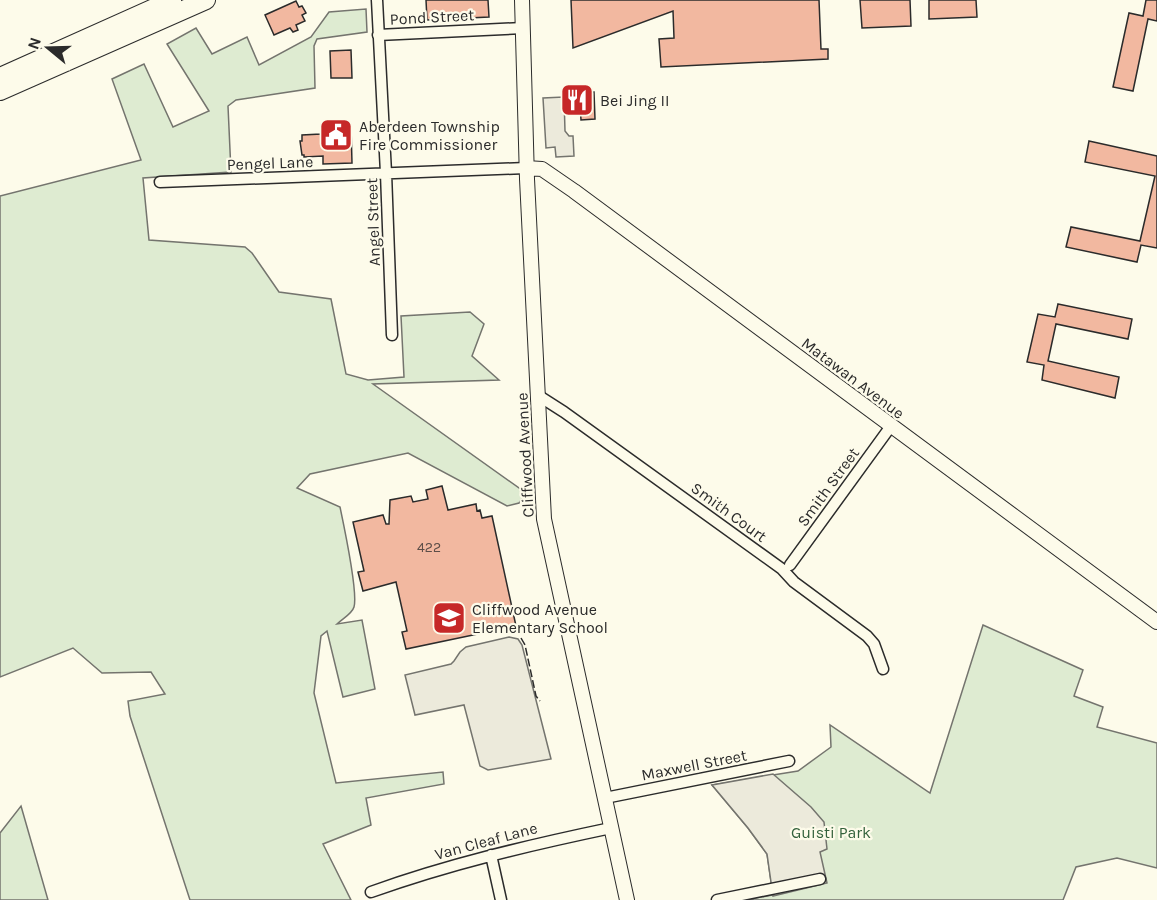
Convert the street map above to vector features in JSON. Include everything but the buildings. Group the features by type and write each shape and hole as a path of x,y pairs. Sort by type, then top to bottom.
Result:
{"highway":[{"path":"0,77 172,0"},
{"path":"0,91 206,0"}],"main road":[{"name":"Cliffwood Avenue","path":"522,0 526,168 544,519 627,900"},
{"name":"Matawan Avenue","path":"526,168 542,169 574,191 1157,622"}],"street":[{"name":"Angel Street","path":"376,0 392,335"},
{"name":"Pond Street","path":"378,35 522,28"},
{"name":"Pengel Lane","path":"159,182 526,168"},
{"name":"Smith Court","path":"539,396 782,569 794,582 867,636 874,644 883,669"},
{"name":"Smith Street","path":"790,565 891,426"},
{"name":"Maxwell Street","path":"605,798 789,761"},
{"name":"Van Cleaf Lane","path":"371,892 422,874 491,855 611,828"},
{"path":"491,855 501,900"},
{"path":"717,900 820,879"}],"green space":[{"path":"366,9 367,32 317,39 314,46 315,88 236,100 228,106 231,172 143,178 149,240 245,247 252,253 279,292 331,299 346,374 368,380 404,377 401,316 470,312 484,324 472,356 499,380 373,384 526,493 519,503 507,506 408,453 310,474 297,488 340,507 355,599 351,612 337,624 362,620 375,689 343,697 327,631 321,636 314,693 336,783 443,772 444,784 366,798 371,825 323,844 351,900 190,900 130,716 128,701 165,694 151,672 102,673 73,648 0,677 0,196 141,160 112,79 144,64 173,127 209,111 167,44 196,28 212,54 247,37 259,65 311,37 329,12"},
{"name":"Guisti Park","path":"983,625 1083,670 1074,696 1103,707 1097,727 1157,743 1157,868 1117,858 1076,867 1063,900 745,900 773,895 767,854 712,785 798,771 831,747 830,725 930,793"},
{"path":"21,806 48,900 0,900 0,833"}],"shaded area":[{"path":"564,97 565,131 569,136 573,136 574,156 556,157 555,147 546,148 543,98"},
{"path":"509,637 518,639 522,645 551,759 488,770 480,766 464,705 415,715 405,675 451,664 466,647"},
{"path":"773,774 811,807 824,822 827,849 820,852 827,883 773,896 767,854 712,785"}],"fence":[{"path":"521,638 525,645 536,696 540,701"}],"place":[{"name":"Bei Jing II","path":"577,100"},
{"name":"Aberdeen Township Fire Commissioner","path":"336,135"},
{"name":"Cliffwood Avenue Elementary School","path":"449,618"}]}
